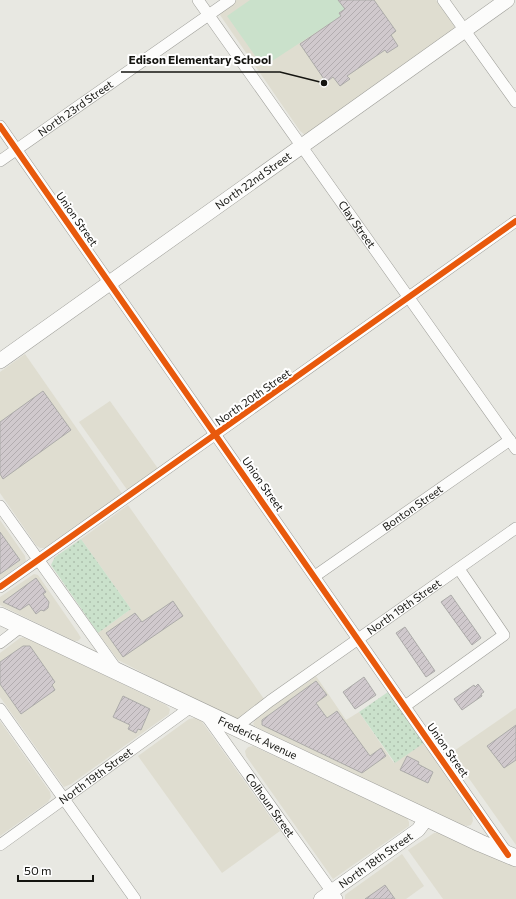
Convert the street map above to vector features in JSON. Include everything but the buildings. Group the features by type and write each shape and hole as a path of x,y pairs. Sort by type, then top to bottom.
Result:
{"main road":[{"name":"North 22nd Street","path":"0,361 110,284 301,145 507,0"},
{"name":"Frederick Avenue","path":"0,616 235,728 512,857"}],"street":[{"name":"Clay Street","path":"198,0 513,444"},
{"name":"North 23rd Street","path":"0,161 230,0"},
{"path":"443,0 516,102"},
{"name":"Union Street","path":"0,126 512,857"},
{"name":"North 20th Street","path":"0,587 410,298 516,221"},
{"name":"Bonton Street","path":"315,576 513,444"},
{"path":"0,506 118,671"},
{"name":"North 19th Street","path":"235,728 270,701 516,528"},
{"path":"405,706 504,635 458,569"},
{"path":"0,643 22,626"},
{"path":"0,709 135,899"},
{"name":"North 19th Street","path":"0,845 64,799 197,709"},
{"name":"Colhoun Street","path":"197,709 330,896"},
{"name":"North 18th Street","path":"330,896 418,830 427,818"}],"shaded area":[{"path":"236,0 436,0 454,25 455,30 305,135 300,131 220,15 224,9"},
{"path":"25,354 123,495 45,548 40,548 36,545 0,493 0,372"},
{"path":"110,401 159,470 128,491 79,422"},
{"path":"128,505 264,699 240,718 234,720 118,660 98,633 131,609 81,539"},
{"path":"0,520 25,556 26,561 0,580"},
{"path":"34,574 38,575 78,633 81,638 78,641 74,641 0,605 0,597"},
{"path":"25,637 166,705 170,709 169,714 71,784 64,787 0,697 0,653 20,638"},
{"path":"316,676 346,720 359,712 394,763 424,743 472,813 473,821 471,825 467,826 459,824 256,727 253,724 257,717"},
{"path":"516,708 516,845 451,753"},
{"path":"189,719 200,719 280,831 222,873 138,756"},
{"path":"0,721 50,792 51,797 48,802 0,836"},
{"path":"253,746 407,818 409,826 333,879 246,756 245,751 248,747"},
{"path":"434,833 438,833 516,866 516,899 443,899 408,850"},
{"path":"402,854 424,886 406,899 345,899 345,895"}],"green space":[{"path":"250,0 338,0 345,9 339,13 341,16 263,67 227,16"},
{"path":"81,539 131,609 98,633 51,565 55,557"},
{"path":"388,692 424,743 395,763 359,712"}],"cycle path":[{"path":"0,126 508,855"},
{"path":"0,587 516,221"}],"place":[{"name":"Edison Elementary School","path":"324,83"}]}
